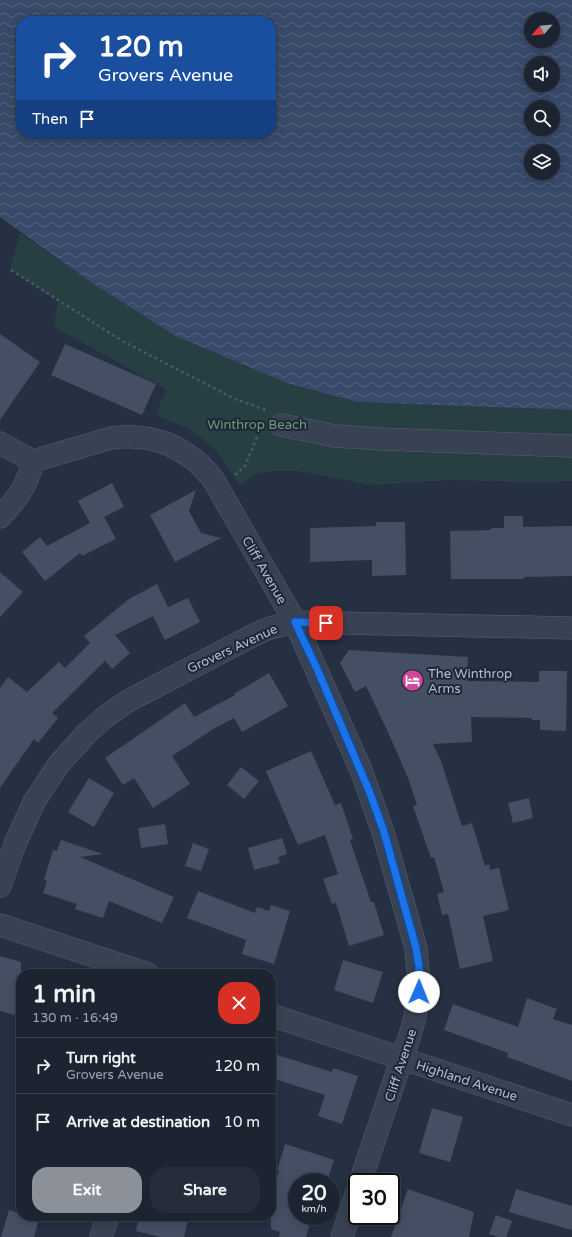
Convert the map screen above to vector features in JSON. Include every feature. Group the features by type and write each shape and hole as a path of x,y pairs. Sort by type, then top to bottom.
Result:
{"street":[{"path":"270,421 343,437 572,446"},
{"name":"Cliff Avenue","path":"33,461 111,438 130,436 150,438 160,441 187,454 201,464 213,479 295,622 315,665 370,793 384,832 415,943 419,966 418,1000 410,1035 363,1173"},
{"path":"0,443 33,461 31,473 27,482 17,498 0,517"},
{"name":"Grovers Avenue","path":"0,886 15,844 34,802 59,764 96,724 128,701 156,685 256,634 270,628 295,622 572,628"},
{"path":"0,925 133,969"},
{"name":"Highland Avenue","path":"276,1017 572,1115"},
{"path":"342,1237 348,1219"},
{"path":"101,1237 106,1221"}],"path":[{"path":"11,270 124,342 235,398 270,421 245,466"}],"green space":[{"name":"Winthrop Beach","path":"20,233 92,283 287,383 357,402 572,410 572,481 520,482 452,480 370,485 298,471 270,471 253,475 240,486 221,457 203,439 187,428 156,415 166,389 54,327 58,301 10,269"}],"water":[{"path":"0,0 572,0 572,410 357,402 287,383 176,336 92,283 0,217"}],"building":[{"path":"0,334 40,362 0,420"},
{"path":"65,344 156,384 142,415 51,375"},
{"path":"112,483 124,507 104,517 116,539 82,556 80,553 45,581 22,552 40,537 47,546 90,523 78,501"},
{"path":"196,490 189,511 201,533 221,538 175,562 150,515"},
{"path":"504,516 523,516 523,527 572,526 572,576 524,577 524,579 451,579 450,531 491,530 491,528 504,528"},
{"path":"376,522 405,522 406,575 372,576 372,560 310,562 310,528 376,526"},
{"path":"0,572 23,592 0,617"},
{"path":"157,584 168,607 188,598 200,622 165,640 153,616 115,635 130,653 112,669 105,661 52,713 58,718 38,743 34,739 0,788 0,688 8,677 27,692 59,662 65,668 90,643 84,636 129,599"},
{"path":"349,650 468,657 467,681 539,682 539,671 567,671 566,731 540,730 540,720 532,720 532,718 471,717 472,742 433,744 441,761 462,826 472,823 485,866 489,864 490,870 499,868 509,910 483,916 493,961 460,969 448,914 442,915 437,894 444,892 434,857 431,858 413,806 417,805 408,778 366,686 355,692 340,663"},
{"path":"269,673 288,706 242,732 234,718 215,728 172,756 190,784 153,808 134,778 123,785 105,758 185,703 194,717 235,695 234,694"},
{"path":"311,751 335,805 341,803 353,839 350,840 371,902 374,902 384,935 349,946 336,903 332,904 323,879 338,874 325,835 298,845 266,771"},
{"path":"241,767 259,781 244,799 227,785"},
{"path":"89,778 114,793 94,827 68,812"},
{"path":"529,798 533,818 513,823 508,803"},
{"path":"165,824 168,844 141,848 138,828"},
{"path":"282,838 287,854 278,857 280,863 254,870 248,848"},
{"path":"61,840 103,854 80,857 174,897 162,923 109,901 103,918 75,909 77,904 43,893 47,881 44,880 53,850 57,851"},
{"path":"193,843 209,849 201,871 185,866"},
{"path":"198,891 255,913 257,907 269,911 271,905 290,911 274,964 242,954 246,940 187,918"},
{"path":"0,956 21,962 21,969 16,969 16,1016 0,1011"},
{"path":"343,960 383,972 373,1003 334,990"},
{"path":"527,998 557,1009 553,1019 572,1025 572,1081 507,1057 508,1053 444,1030 453,1004 518,1027"},
{"path":"276,1055 332,1072 333,1068 358,1076 342,1124 318,1116 325,1095 276,1080"},
{"path":"432,1108 463,1117 450,1162 419,1153"},
{"path":"285,1144 334,1160 330,1173 288,1173 288,1225 309,1225 306,1237 279,1237 280,1232 271,1229 271,1221 276,1221 276,1182 279,1171 277,1170"},
{"path":"408,1189 474,1212 469,1237 391,1237 395,1225 400,1225 400,1212"},
{"path":"516,1189 572,1206 572,1230 509,1212"},
{"path":"9,1210 16,1212 16,1221 38,1221 34,1237 1,1237"},
{"path":"496,1215 512,1221 506,1237 498,1237 489,1234"},
{"path":"138,1221 188,1221 184,1237 160,1237 136,1231"}],"place":[{"name":"The Winthrop Arms","path":"412,680"}],"route":[{"path":"326,623 295,622 361,770 377,813 388,846 416,948 419,966 419,992"}]}
